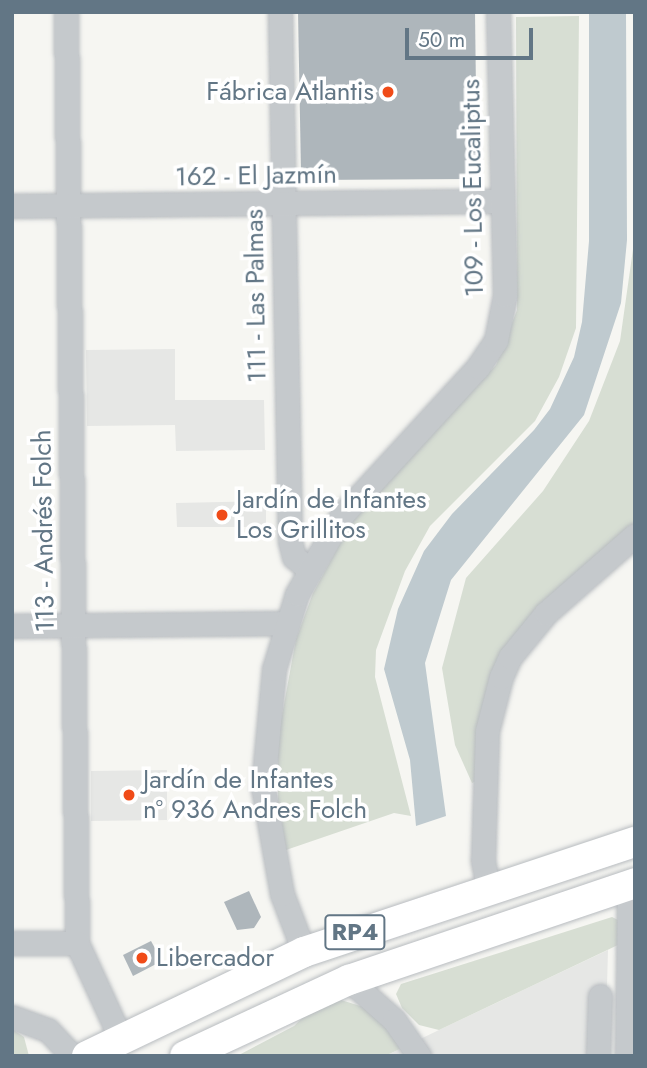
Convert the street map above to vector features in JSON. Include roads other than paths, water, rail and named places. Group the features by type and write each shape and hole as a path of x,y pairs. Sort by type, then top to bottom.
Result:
{"main road":[{"name":"RP4","path":"87,1056 304,952 635,842"},
{"name":"RP4","path":"185,1056 349,980 632,884"}],"street":[{"name":"113 - Andrés Folch","path":"66,12 77,943 121,1039"},
{"name":"111 - Las Palmas","path":"280,12 290,541 294,557 310,570"},
{"name":"109 - Los Eucaliptus","path":"304,952 282,894 263,787 268,710 285,623 310,570 365,486 478,368 496,340 505,295 498,12"},
{"name":"162 - El Jazmín","path":"12,206 501,201"},
{"path":"489,892 484,860 487,731 501,677 510,657 546,613 635,535"},
{"path":"12,626 285,623"},
{"path":"627,1056 632,996 632,884"},
{"path":"12,943 77,943"},
{"path":"349,980 394,1020 419,1056"},
{"path":"598,1056 600,996"},
{"path":"12,1017 48,1030 72,1056"}],"place":[{"name":"Fábrica Atlantis","path":"388,92"},
{"name":"Jardín de Infantes Los Grillitos","path":"222,515"},
{"name":"Jardín de Infantes nº 936 Andres Folch","path":"129,795"},
{"name":"Libercador","path":"142,958"}]}
